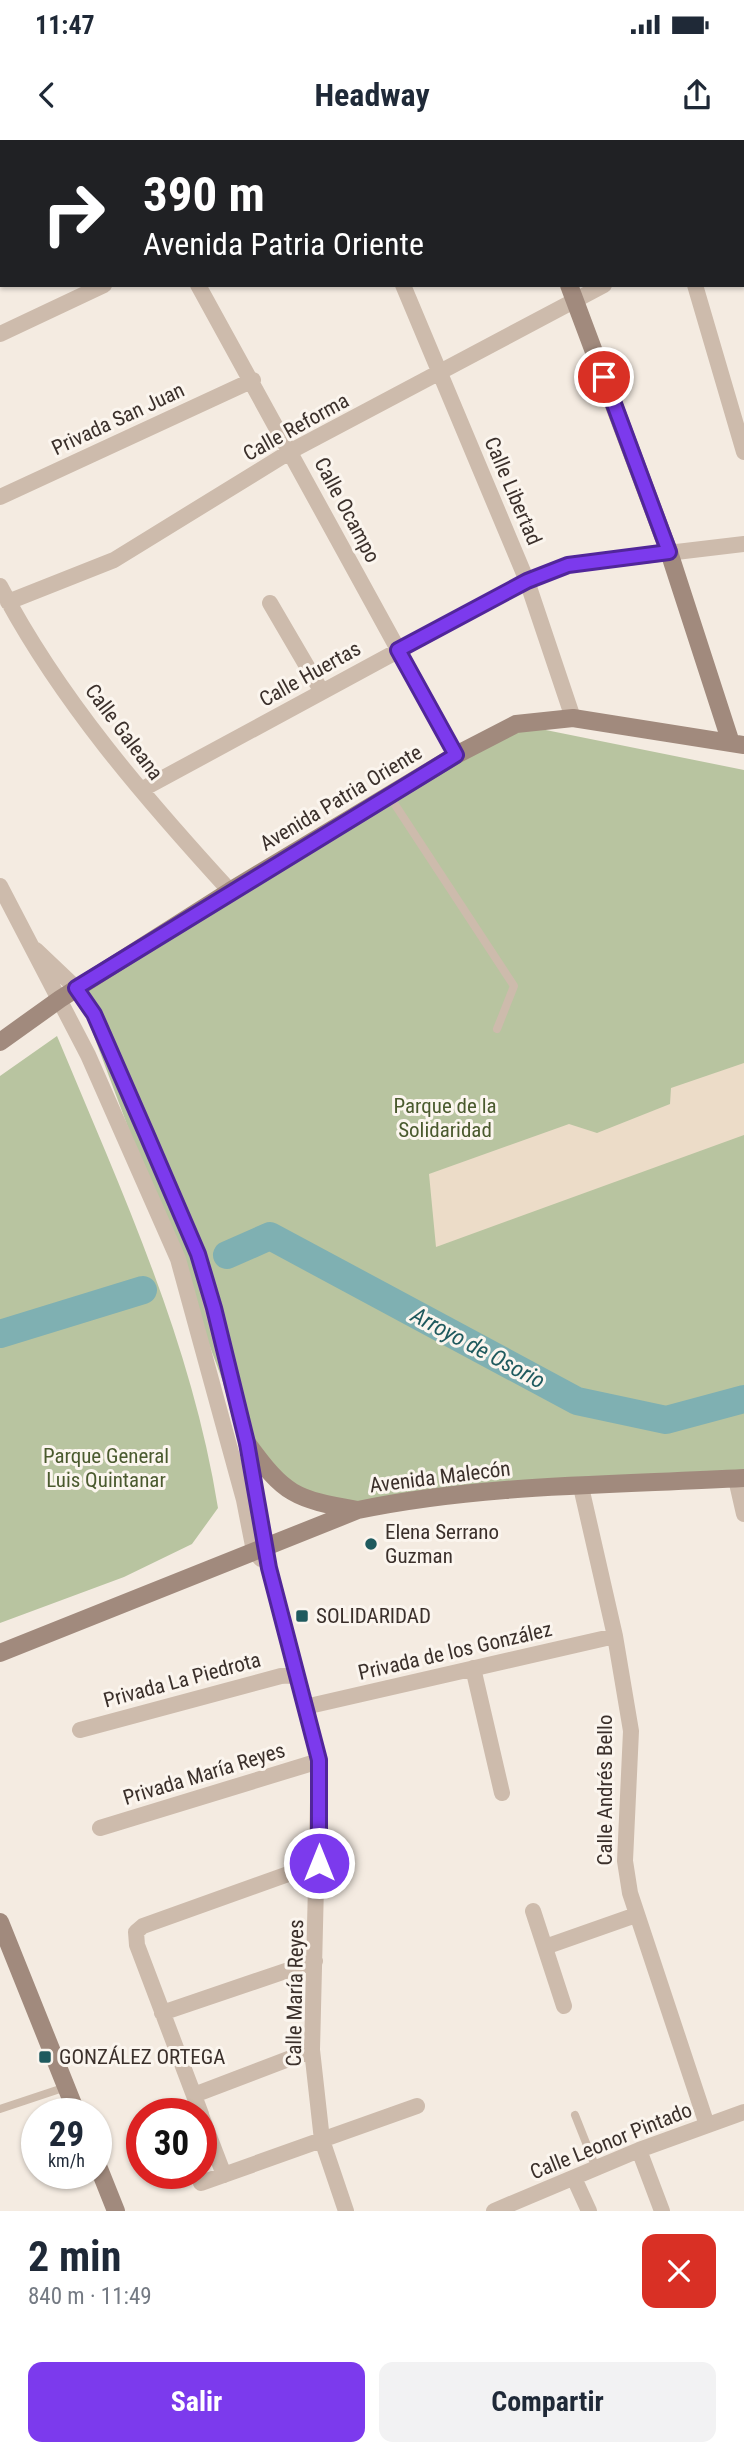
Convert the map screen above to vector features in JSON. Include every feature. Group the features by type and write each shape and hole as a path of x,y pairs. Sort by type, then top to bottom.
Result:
{"street":[{"path":"0,334 100,287"},
{"name":"Calle Ocampo","path":"199,287 253,380 456,755"},
{"name":"Calle Libertad","path":"404,287 527,581 573,718"},
{"path":"570,287 737,744"},
{"name":"Calle Reforma","path":"8,601 114,560 291,451 601,287"},
{"path":"696,287 744,453"},
{"name":"Privada San Juan","path":"0,497 253,380"},
{"name":"Calle Huertas","path":"141,790 527,581 568,565 744,544"},
{"name":"Calle Galeana","path":"0,586 76,706 141,790 230,891"},
{"path":"270,603 322,692"},
{"name":"Avenida Patria Oriente","path":"0,1042 76,988 230,891 456,755 516,724 573,718 737,744"},
{"path":"0,886 36,950"},
{"name":"Calle María Reyes","path":"36,950 76,988 104,1036 198,1254 247,1443 260,1548"},
{"name":"Calle María Reyes","path":"36,950 88,1055 178,1259 244,1500 269,1568 319,1760 319,1863 312,2050 322,2140 346,2211"},
{"path":"247,1443 271,1476 290,1493 324,1504 358,1510"},
{"path":"740,1478 744,1514"},
{"name":"Avenida Malecón","path":"0,1653 358,1510 398,1501 740,1478"},
{"name":"Calle Andrés Bello","path":"581,1488 615,1636 631,1731 625,1861 635,1915 707,2125"},
{"name":"Privada de los González","path":"305,1707 615,1636"},
{"path":"473,1668 502,1793"},
{"name":"Privada La Piedrota","path":"80,1730 281,1676 295,1675"},
{"name":"Privada María Reyes","path":"100,1828 319,1760"},
{"path":"195,2098 137,1945 136,1932 144,1926 319,1863"},
{"path":"533,1911 564,2006"},
{"path":"545,1947 635,1915"},
{"path":"0,1922 70,2098"},
{"path":"162,2013 316,1961"},
{"path":"194,2095 312,2050"},
{"path":"217,2177 417,2106"},
{"name":"Calle Leonor Pintado","path":"494,2211 639,2150 744,2112"},
{"path":"639,2150 663,2211"},
{"path":"217,2157 224,2175"},
{"path":"574,2178 589,2211"},
{"path":"107,2189 116,2211"}],"lane":[{"path":"390,797 514,986 498,1029"},
{"path":"0,2109 66,2087"},
{"path":"575,2115 596,2169"}],"green space":[{"name":"Parque de la Solidaridad","path":"516,724 744,770 744,1478 358,1510 291,1493 250,1454 76,988"},
{"name":"Parque General Luis Quintanar","path":"57,1036 129,1210 173,1327 191,1386 218,1508 192,1544 124,1577 0,1623 0,1076"}],"shaded area":[{"path":"744,1063 744,1135 436,1247 429,1174 569,1124 597,1133 670,1104 671,1088"}],"waterway":[{"name":"Arroyo de Osorio","path":"227,1255 270,1236 577,1401 666,1420 744,1399"},
{"name":"Arroyo de Osorio","path":"0,1334 143,1290"}],"place":[{"name":"Elena Serrano Guzman","path":"371,1544"},
{"name":"SOLIDARIDAD","path":"302,1616"},
{"name":"GONZÁLEZ ORTEGA","path":"45,2057"}],"route":[{"path":"319,1863 319,1760 269,1568 247,1443 214,1308 198,1254 146,1133 94,1014 76,988 230,891 456,755 398,650 527,581 568,565 669,552 604,377"}]}
